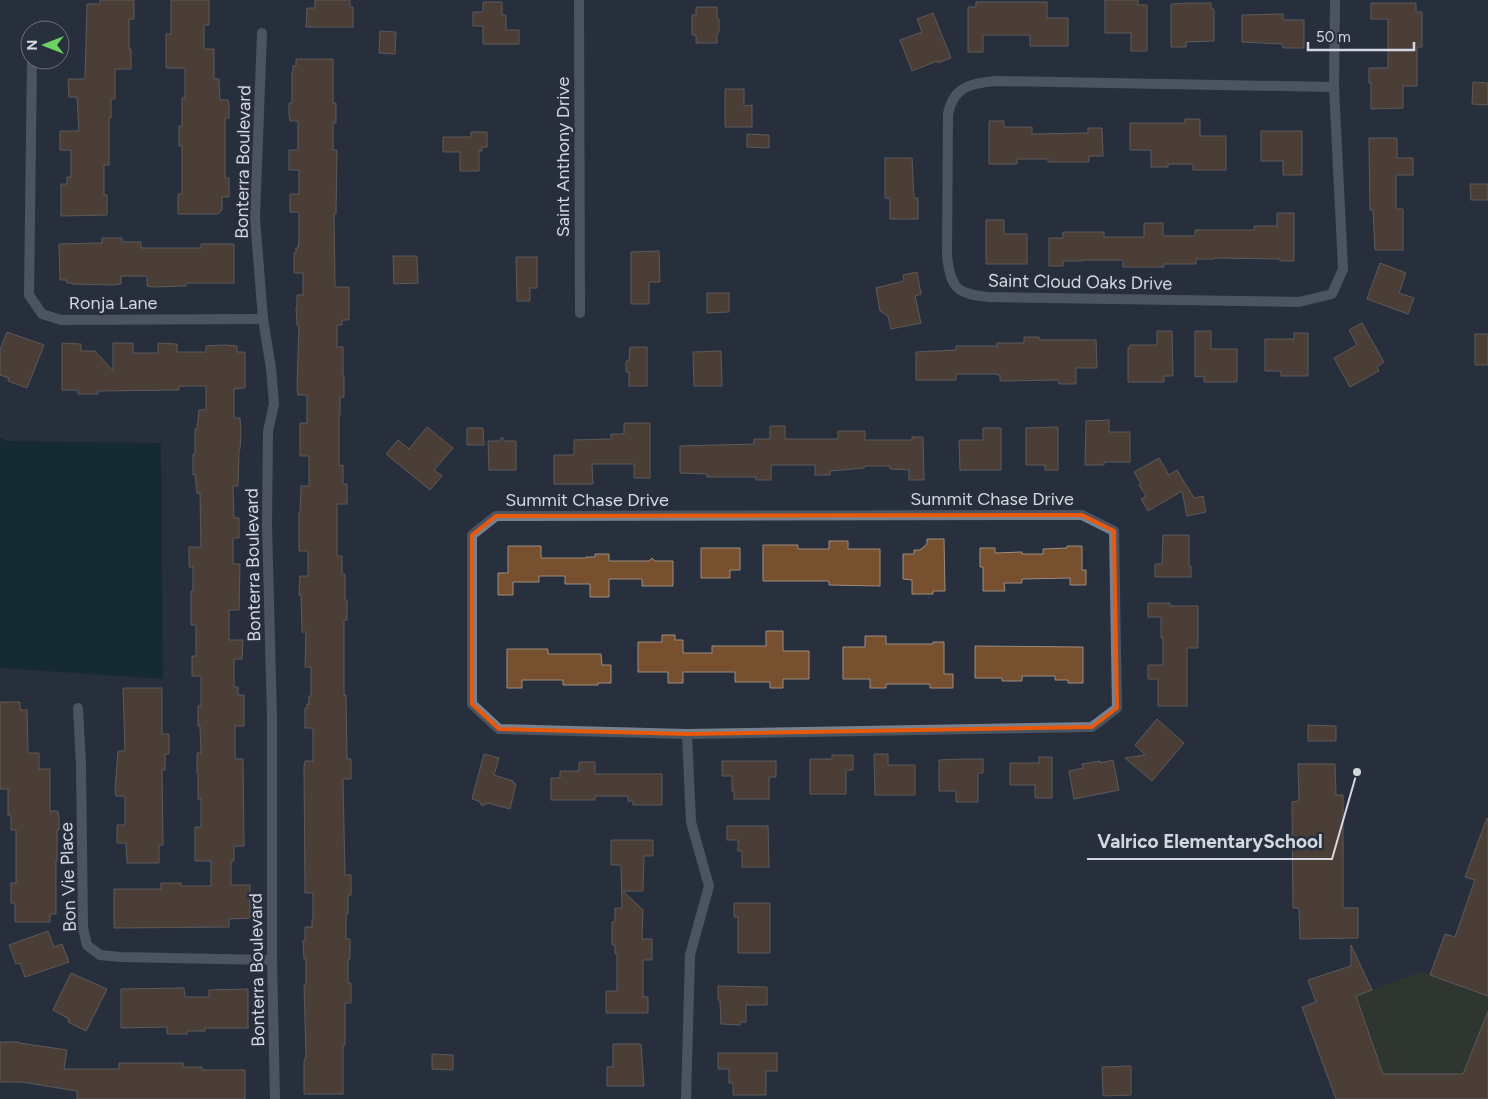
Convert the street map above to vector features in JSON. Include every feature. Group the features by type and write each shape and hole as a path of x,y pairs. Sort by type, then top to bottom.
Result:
{"street":[{"name":"Saint Anthony Drive","path":"579,0 580,313"},
{"name":"Saint Cloud Oaks Drive","path":"1334,87 996,81 983,82 965,88 953,98 948,114 947,256 952,280 956,287 964,292 989,297 1299,302 1332,294 1343,269 1334,87 1335,0"},
{"name":"Bonterra Boulevard","path":"262,33 255,218 263,318 271,368 274,404 268,431 267,515 272,728 272,960 275,1099"},
{"name":"Ronja Lane","path":"32,70 29,295 42,314 61,320 263,318"},
{"name":"Summit Chase Drive","path":"1082,515 1114,531 1118,708 1092,727 687,734 499,729 472,704 472,535 496,516 1082,515"},
{"name":"Bon Vie Place","path":"78,708 82,766 83,928 87,945 100,955 120,958 272,960"},
{"path":"686,1099 690,955 709,886 691,822 687,734"}],"highlighted area":[{"path":"1082,515 1114,531 1117,708 1092,727 687,734 499,729 472,704 472,535 496,516"}],"shaded area":[{"path":"0,438 9,441 161,443 163,679 0,668"},
{"path":"1421,972 1488,996 1488,1009 1465,1067 1473,1080 1375,1080 1354,996"}],"building":[{"path":"100,0 134,0 134,19 129,19 131,69 115,69 115,99 111,99 109,165 104,165 104,195 107,195 107,215 61,216 61,184 67,184 67,177 71,177 71,150 60,150 60,131 79,131 77,97 69,97 68,79 85,79 87,4 100,4"},
{"path":"171,0 209,0 209,25 204,25 204,49 214,49 214,79 219,79 220,100 228,100 229,105 229,118 225,118 225,178 229,178 229,197 222,197 222,210 218,214 178,214 178,194 182,194 182,146 179,146 179,126 182,126 182,98 185,98 185,68 166,68 166,34 171,34"},
{"path":"315,0 350,0 350,7 353,7 353,27 306,27 307,8 315,8"},
{"path":"1105,0 1138,0 1138,5 1147,5 1147,51 1131,51 1131,33 1105,33"},
{"path":"483,2 502,2 502,15 506,15 506,30 519,30 519,44 483,44 483,26 473,26 473,12 483,12"},
{"path":"976,2 1047,2 1047,18 1068,18 1068,46 1030,46 1030,35 983,35 983,52 968,52 968,7 976,7"},
{"path":"1211,3 1211,9 1214,9 1214,41 1186,42 1186,47 1171,47 1171,4"},
{"path":"1371,3 1416,3 1416,12 1422,12 1422,47 1417,47 1417,86 1403,86 1403,108 1371,109 1369,68 1388,68 1388,19 1371,19"},
{"path":"696,7 717,7 719,32 717,34 717,43 696,43 696,35 692,35 692,15 696,15"},
{"path":"933,13 951,58 938,63 937,61 912,71 900,40 922,32 917,19"},
{"path":"1283,14 1283,20 1304,20 1304,48 1283,48 1283,44 1242,42 1242,15"},
{"path":"380,31 396,32 395,54 379,53"},
{"path":"296,59 333,59 333,103 336,103 336,123 333,123 333,150 337,150 336,214 334,214 335,287 349,287 349,320 342,320 342,325 337,325 337,347 343,347 344,376 344,397 340,397 339,415 339,466 343,465 343,484 347,484 347,504 337,504 337,556 342,556 342,574 345,574 345,600 347,600 347,620 344,620 344,695 346,695 347,759 351,759 351,779 343,779 345,875 351,875 351,895 348,895 348,914 346,914 346,939 350,939 348,983 351,983 351,1003 345,1003 343,1094 304,1094 304,1062 306,1055 304,985 306,985 306,959 304,959 303,941 305,941 305,927 312,927 313,893 305,893 304,767 305,761 313,761 313,728 305,728 305,708 309,704 309,696 311,696 311,667 305,667 306,632 302,632 301,595 299,595 300,576 308,576 308,551 299,551 299,512 301,486 309,486 309,456 300,456 300,423 307,423 307,395 298,395 297,389 299,325 297,325 296,307 297,295 303,295 303,273 294,273 294,253 296,253 299,241 299,212 290,212 290,194 299,194 299,170 289,170 289,150 298,150 298,121 290,121 289,115 289,103 292,103 292,72 293,66 296,66"},
{"path":"1473,82 1488,83 1488,105 1472,104"},
{"path":"725,89 744,89 744,106 752,105 752,127 725,127"},
{"path":"1185,119 1200,119 1200,136 1226,136 1226,170 1193,170 1193,164 1168,164 1168,167 1151,167 1151,150 1130,150 1130,123 1185,123"},
{"path":"989,121 1004,121 1004,127 1032,127 1032,134 1088,133 1088,128 1102,128 1103,156 1089,156 1089,162 1048,162 1048,159 1017,159 1017,164 989,164"},
{"path":"1261,131 1302,131 1302,175 1283,175 1283,161 1261,161"},
{"path":"471,132 487,132 487,147 482,147 482,151 479,151 479,171 460,171 460,152 443,152 443,137 471,137"},
{"path":"747,134 769,135 769,148 747,147"},
{"path":"1369,138 1397,138 1397,158 1413,158 1413,175 1396,175 1396,209 1403,209 1403,250 1375,250 1373,210 1370,210"},
{"path":"885,158 912,158 914,198 918,198 918,219 890,219 890,198 885,198"},
{"path":"1470,184 1488,184 1488,200 1471,200"},
{"path":"1277,213 1294,213 1294,261 1214,258 1196,259 1196,264 1164,264 1164,267 1123,267 1123,260 1083,260 1063,261 1063,266 1049,266 1049,238 1063,238 1063,232 1104,232 1104,237 1144,237 1144,223 1163,223 1163,236 1195,236 1195,230 1254,230 1254,226 1277,226"},
{"path":"986,220 1004,220 1004,234 1027,234 1027,264 986,264"},
{"path":"102,238 122,238 122,242 141,242 141,248 201,248 201,244 234,244 234,283 186,283 186,286 153,287 147,286 147,276 121,276 121,284 114,285 72,284 67,283 67,280 60,280 59,244 102,243"},
{"path":"659,251 660,282 649,282 649,304 631,304 631,252"},
{"path":"393,256 417,256 418,283 394,284"},
{"path":"516,257 537,257 537,288 530,288 530,301 517,301"},
{"path":"1380,263 1406,273 1399,293 1414,298 1408,314 1367,299"},
{"path":"917,272 921,294 915,296 921,323 891,329 888,316 880,311 876,288 904,281 903,275"},
{"path":"707,293 729,293 729,312 707,313"},
{"path":"1362,323 1384,362 1377,367 1379,371 1350,387 1334,358 1357,345 1349,330"},
{"path":"1157,331 1172,331 1173,376 1164,376 1164,382 1128,382 1128,348 1130,348 1130,345 1157,345"},
{"path":"1195,331 1211,331 1211,349 1237,349 1237,382 1204,382 1204,376 1195,377"},
{"path":"7,332 44,345 27,388 8,381 9,378 0,375 0,350"},
{"path":"1294,333 1308,333 1308,376 1281,376 1281,371 1265,371 1265,339 1294,339"},
{"path":"1475,334 1488,334 1488,365 1475,365"},
{"path":"1024,337 1039,337 1039,340 1096,340 1097,368 1076,368 1076,384 1059,384 1059,380 1000,381 1000,375 997,374 956,374 956,380 916,380 916,352 956,350 956,346 997,346 997,343 1024,343"},
{"path":"62,343 81,344 81,351 95,351 113,371 113,343 133,343 133,353 158,353 158,343 177,344 177,352 206,352 206,346 224,345 237,346 237,352 245,352 245,388 234,389 234,418 240,418 241,431 238,486 233,486 234,518 239,518 239,538 233,538 233,564 240,564 239,610 229,610 229,640 243,640 242,659 234,659 234,687 238,687 238,695 244,695 244,726 235,726 235,759 243,759 244,846 234,846 234,861 231,861 231,885 250,885 250,918 229,919 229,927 114,928 114,889 161,889 161,883 181,883 181,886 211,886 211,861 195,861 195,827 201,827 201,799 198,799 197,753 201,753 198,706 201,706 201,676 192,676 192,656 196,656 196,625 191,625 193,567 189,567 189,547 201,547 200,493 197,493 195,474 193,475 193,454 195,454 195,429 197,429 199,410 206,410 206,386 179,386 179,390 98,391 98,394 78,394 78,390 62,390"},
{"path":"630,347 647,347 647,386 629,386 629,372 626,372 626,361 629,361"},
{"path":"721,351 722,386 694,386 693,352"},
{"path":"1109,420 1109,432 1130,432 1130,462 1104,462 1104,465 1085,465 1086,421"},
{"path":"624,423 650,423 650,478 634,478 634,464 592,464 593,484 554,484 554,455 574,455 574,440 611,439 611,434 624,434"},
{"path":"770,426 785,426 785,439 838,439 838,431 865,431 865,440 912,440 912,437 923,437 924,480 909,480 909,470 890,469 890,466 865,466 864,468 830,471 830,475 815,475 815,465 771,465 771,480 756,480 756,477 707,477 707,474 680,473 680,446 754,444 754,439 770,439"},
{"path":"427,427 453,448 434,470 442,476 430,490 386,454 398,440 409,449"},
{"path":"1058,427 1058,470 1045,470 1045,465 1026,465 1026,428"},
{"path":"467,428 483,428 484,445 467,445"},
{"path":"983,428 1001,428 1001,470 960,470 959,440 983,440"},
{"path":"502,437 505,441 516,441 516,470 489,470 488,441 499,441"},
{"path":"1159,458 1169,475 1177,470 1194,498 1203,496 1206,512 1187,516 1182,491 1148,511 1141,499 1146,496 1134,472"},
{"path":"1163,535 1189,535 1191,577 1155,577 1155,564 1162,564"},
{"path":"927,539 944,539 945,591 933,591 933,594 912,594 912,580 903,579 903,554 914,554 914,550 920,550 927,544"},
{"path":"829,541 848,541 848,549 880,549 880,586 829,585 829,581 763,581 763,545 798,545 798,549 829,549"},
{"path":"508,546 541,546 541,558 586,558 595,557 595,554 609,554 609,561 649,561 652,558 655,561 673,561 673,586 642,586 642,579 609,579 609,597 590,597 590,584 565,584 565,576 539,576 539,582 513,582 513,595 498,595 498,573 508,573"},
{"path":"1067,546 1082,546 1082,570 1086,570 1086,585 1070,585 1070,578 1022,579 1022,583 1004,583 1005,591 983,591 983,567 980,567 980,548 995,548 995,553 1022,552 1022,554 1043,554 1043,549 1067,548"},
{"path":"701,548 740,548 740,570 730,570 730,578 701,578"},
{"path":"1148,603 1170,603 1170,606 1198,606 1198,648 1187,648 1187,706 1158,706 1158,679 1148,679 1148,665 1163,665 1161,617 1148,617"},
{"path":"766,631 783,631 783,651 809,651 809,679 783,679 783,688 770,688 770,682 735,682 735,672 683,672 683,683 668,683 668,672 638,672 638,642 662,642 662,635 675,635 675,640 683,640 683,653 712,653 712,646 766,646"},
{"path":"865,636 886,636 886,644 933,644 933,642 944,642 944,674 953,674 953,688 930,688 930,684 886,684 886,688 870,688 870,679 843,679 843,647 865,647"},
{"path":"975,646 1083,647 1083,683 1068,683 1068,680 1055,680 1055,676 1022,676 1022,681 1002,681 1002,678 975,678"},
{"path":"507,649 548,649 548,654 601,654 602,665 611,665 611,683 563,685 563,680 522,680 522,688 507,688"},
{"path":"123,688 162,688 162,734 169,734 169,754 165,754 165,770 162,770 163,845 159,845 159,863 127,863 126,843 117,843 117,825 125,825 125,796 116,796 115,791 118,751 125,751"},
{"path":"0,702 20,702 20,710 27,710 28,753 39,753 39,769 50,769 50,811 58,811 59,830 57,830 56,914 50,914 50,922 15,922 15,903 11,903 11,883 16,883 16,830 11,830 11,815 8,815 8,789 0,789"},
{"path":"1157,719 1184,743 1152,781 1125,758 1145,755 1135,745"},
{"path":"1308,725 1336,726 1336,741 1308,741"},
{"path":"484,754 499,758 494,775 513,781 516,784 510,809 488,803 482,806 479,801 472,799"},
{"path":"874,754 888,754 888,765 915,765 915,795 875,795"},
{"path":"832,755 853,755 853,770 846,770 846,794 810,794 810,759 832,759"},
{"path":"1039,757 1052,757 1052,798 1035,798 1035,785 1010,785 1010,763 1039,763"},
{"path":"983,759 983,773 978,773 978,802 956,802 956,791 939,791 939,760"},
{"path":"1113,760 1119,790 1074,799 1069,771 1083,768 1082,764"},
{"path":"722,761 776,761 776,777 769,777 769,799 734,799 732,776 722,776"},
{"path":"579,762 595,762 595,774 662,774 662,805 633,805 633,801 628,801 628,796 595,796 595,800 551,800 551,778 560,778 560,771 579,771"},
{"path":"1298,764 1335,764 1336,795 1343,795 1343,908 1358,908 1358,938 1300,939 1299,908 1293,908 1292,802 1299,801"},
{"path":"1487,818 1488,996 1430,975 1445,934 1455,937 1475,880 1465,877"},
{"path":"727,826 768,826 769,867 742,867 742,851 738,851 738,840 727,840"},
{"path":"611,840 653,840 653,856 644,856 643,891 623,891 643,910 642,939 652,939 652,960 643,960 643,997 648,997 648,1013 606,1013 606,991 617,991 617,954 615,954 615,945 612,945 612,922 615,922 615,908 622,908 621,865 611,865"},
{"path":"734,903 770,903 770,953 738,953 738,917 734,917"},
{"path":"48,931 54,947 62,944 69,962 25,977 20,963 16,964 9,945"},
{"path":"1351,945 1372,990 1356,996 1383,1074 1463,1074 1488,1011 1488,1099 1336,1099 1302,1007 1316,1002 1308,980 1351,966"},
{"path":"71,973 107,989 86,1031 68,1022 69,1019 53,1010"},
{"path":"718,986 767,987 767,1005 746,1005 746,1022 740,1022 740,1025 721,1024"},
{"path":"184,988 185,997 209,997 209,990 248,989 248,1028 205,1028 205,1031 187,1031 187,1034 167,1034 167,1027 121,1028 121,989"},
{"path":"0,1042 19,1042 67,1050 64,1069 119,1069 119,1063 183,1063 183,1067 202,1067 202,1070 245,1070 245,1099 77,1099 77,1091 22,1082 0,1082"},
{"path":"613,1044 641,1044 644,1086 607,1086 607,1067 613,1067"},
{"path":"718,1053 777,1053 777,1071 766,1071 766,1095 733,1095 733,1083 729,1083 729,1069 718,1069"},
{"path":"432,1054 453,1055 453,1070 432,1069"},
{"path":"1131,1066 1131,1095 1103,1096 1102,1067"}],"place":[{"name":"Valrico ElementarySchool","path":"1357,772"}]}
